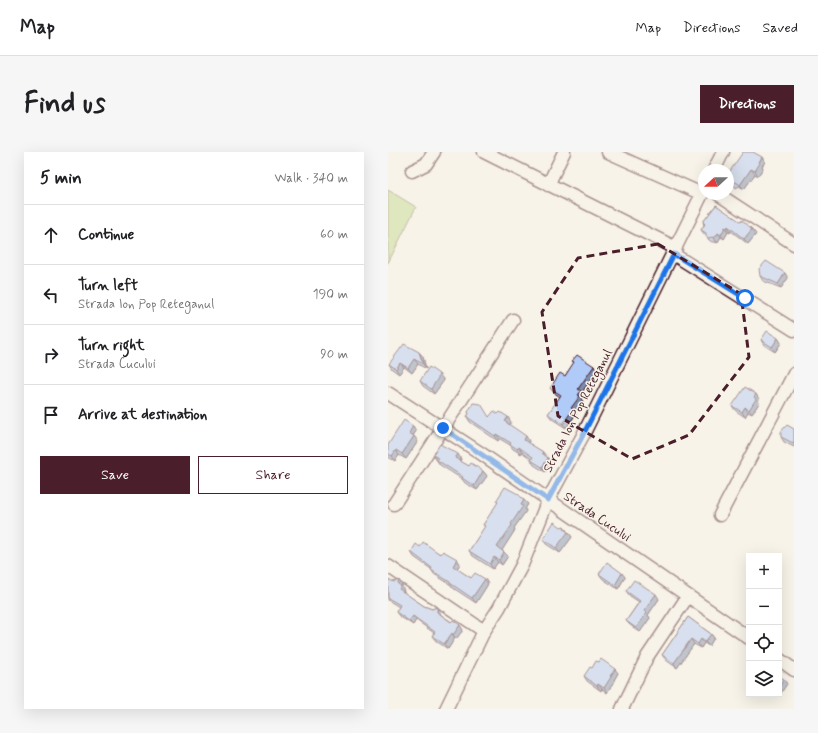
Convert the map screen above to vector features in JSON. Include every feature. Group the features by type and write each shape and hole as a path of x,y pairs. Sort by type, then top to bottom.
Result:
{"street":[{"path":"412,171 426,164 434,152"},
{"path":"484,152 675,251 794,330"},
{"path":"548,185 564,152"},
{"path":"608,152 698,190"},
{"path":"717,164 723,152"},
{"name":"Strada Ion Pop Reteganul","path":"446,709 484,631 499,608 522,565 548,500 582,437 699,200"},
{"path":"727,200 794,244"},
{"path":"394,504 513,320"},
{"path":"720,516 794,374"},
{"name":"Strada Cucului","path":"388,393 443,428 746,636"},
{"path":"388,566 484,631"},
{"path":"622,709 647,657 688,596"},
{"path":"782,661 794,670"}],"highlighted area":[{"path":"658,244 741,294 749,357 689,435 632,459 558,416 542,312 578,258"}],"green space":[{"path":"388,190 416,207 388,263"}],"building":[{"path":"743,152 753,152 762,157 755,171 751,169 740,185 736,182 734,182 734,165"},
{"path":"716,205 741,222 742,220 752,229 744,239 728,226 727,228 725,227 721,235 718,233 714,238 709,238 706,236 706,233 701,230 705,224 703,222"},
{"path":"766,261 785,273 778,284 760,276 759,269"},
{"path":"767,331 778,338 772,347 761,340"},
{"path":"404,344 419,352 423,364 414,359 408,368 400,363 396,369 389,364"},
{"path":"577,355 594,366 578,389 581,391 578,395 580,396 571,408 573,409 563,424 548,414 561,395 550,388 560,373 565,376 574,362 572,361"},
{"path":"429,367 439,374 431,389 420,381"},
{"path":"745,387 756,394 754,397 756,399 749,410 745,407 742,412 732,406"},
{"path":"473,403 481,404 489,417 494,411 498,414 500,412 508,417 505,421 526,436 524,440 543,452 542,453 548,458 542,467 531,460 533,457 519,447 517,449 510,444 511,443 496,434 495,436 467,417"},
{"path":"404,420 413,426 409,433 414,436 402,454 396,450 392,456 388,454 388,445"},
{"path":"787,425 794,429 793,443 781,437 781,432"},
{"path":"440,444 458,454 455,458 469,466 471,463 483,471 474,486 437,460 438,458 433,455"},
{"path":"505,487 518,494 524,500 521,505 523,506 497,547 504,552 499,560 494,557 490,564 469,551 485,526 483,525 498,502 496,501"},
{"path":"554,522 561,527 564,526 565,530 568,532 556,548 543,539"},
{"path":"423,542 440,554 443,551 457,559 453,566 471,578 475,573 485,579 472,598 431,570 432,568 411,552 416,544 420,547"},
{"path":"607,562 622,573 615,585 599,574"},
{"path":"388,579 394,582 399,580 398,584 401,586 399,589 424,606 432,609 437,607 437,612 451,622 453,620 460,625 444,644 432,636 435,632 413,616 409,621 396,612 400,605 388,598"},
{"path":"634,580 656,594 644,611 647,613 636,628 626,621 640,601 626,591"},
{"path":"688,617 711,634 705,642 701,639 698,644 691,639 674,663 662,655"},
{"path":"601,659 615,669 604,688 598,684 597,686 584,676 590,667 592,668 596,661 599,662"}],"route":[{"path":"443,428 548,500 582,437 674,254 745,298"}]}
